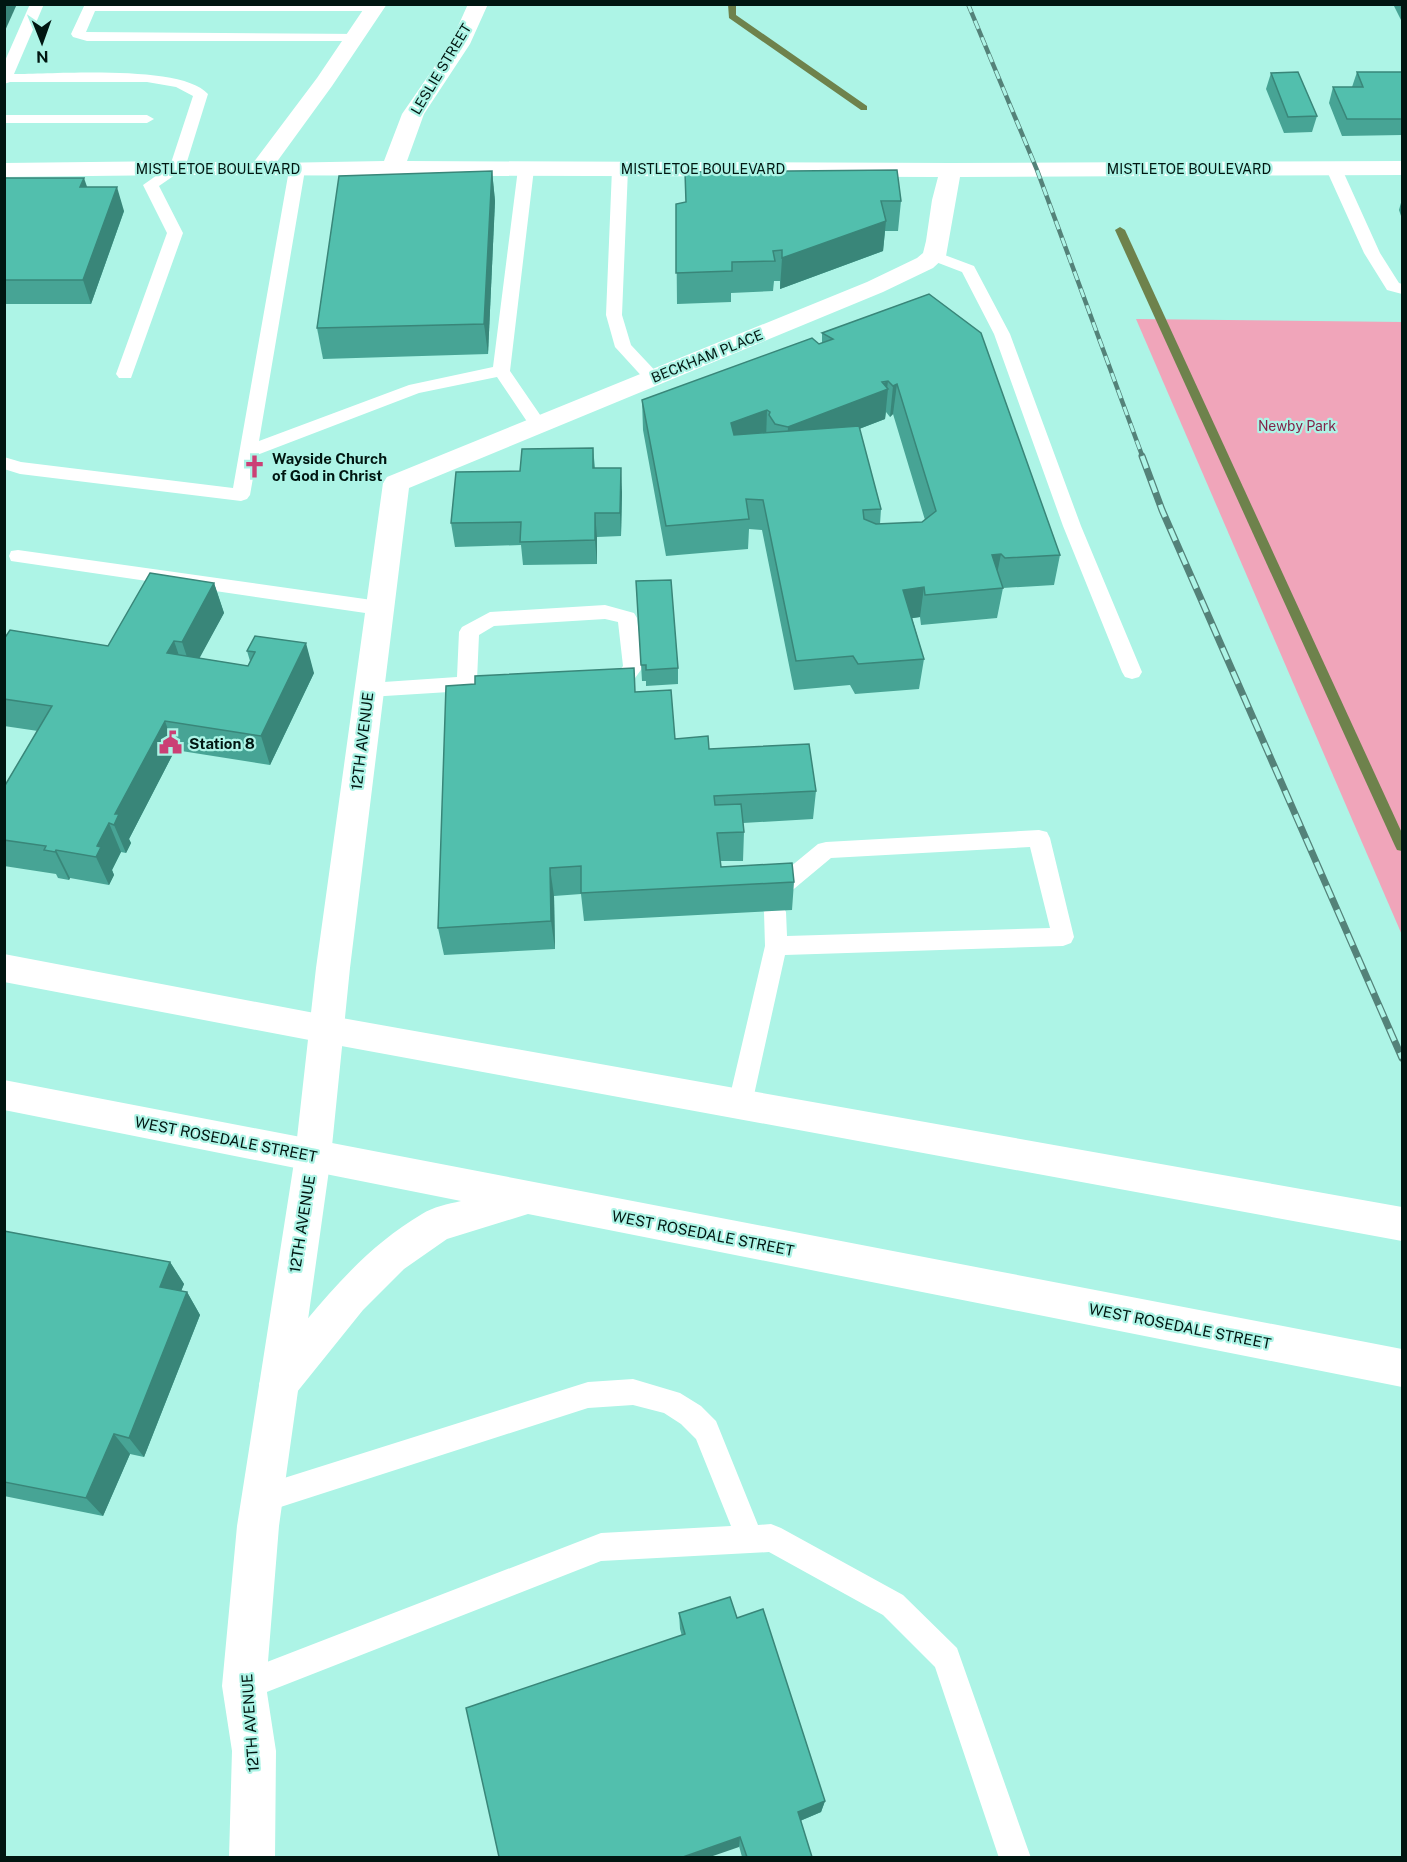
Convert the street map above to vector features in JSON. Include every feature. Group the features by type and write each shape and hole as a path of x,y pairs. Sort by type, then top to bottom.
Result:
{"street":[{"name":"LESLIE STREET","path":"393,168 413,114 460,44 478,4"},
{"path":"259,170 325,82 376,6"},
{"name":"MISTLETOE BOULEVARD","path":"4,170 1402,168"},
{"path":"934,256 943,200 951,170"},
{"name":"BECKHAM PLACE","path":"396,483 875,287 925,263 934,256"},
{"name":"12TH AVENUE","path":"252,1857 254,1751 244,1686 262,1499 313,1156 325,1029 396,483"},
{"path":"4,968 325,1029 1402,1224"},
{"name":"WEST ROSEDALE STREET","path":"4,1095 1402,1368"},
{"path":"279,1384 350,1297 391,1257 436,1225 527,1198"}],"lane":[{"path":"37,4 5,79 147,78 180,83 201,94 177,168 152,185 175,233 125,374"},
{"path":"355,37 87,37 78,34 90,7 376,6"},
{"path":"4,119 147,119"},
{"path":"526,169 501,371 538,425"},
{"path":"620,169 614,315 623,347 653,378"},
{"path":"1334,169 1372,253 1393,287 1402,289"},
{"path":"4,463 20,468 241,495 297,170"},
{"path":"934,256 968,269 1002,334 1072,526 1132,672"},
{"path":"249,452 415,389 501,371"},
{"path":"18,556 379,608"},
{"path":"467,684 469,632 490,619 604,612 627,618 633,667 618,687 595,688"},
{"path":"369,690 467,684 490,694 514,693"},
{"path":"740,1104 776,946 775,902 826,850 1039,838 1063,937 776,946"},
{"path":"262,1499 588,1395 633,1392 670,1402 691,1415 706,1430 750,1539"},
{"path":"244,1686 601,1547 771,1538 893,1605 947,1658 1015,1857"}],"green space":[{"name":"Newby Park","path":"1136,319 1402,322 1402,935"}],"building":[{"path":"1298,72 1317,116 1288,117 1271,73"},
{"path":"1357,72 1402,72 1402,119 1347,119 1333,87 1363,87"},
{"path":"897,170 901,201 881,201 886,221 782,258 782,250 773,251 775,261 732,262 732,271 676,273 676,204 686,202 685,172"},
{"path":"492,171 484,324 317,328 339,176"},
{"path":"4,178 84,178 80,187 117,187 83,280 4,280"},
{"path":"929,294 981,333 1060,555 1005,558 1001,554 992,555 1003,588 925,595 924,587 903,590 924,659 858,664 853,656 796,661 763,500 746,499 749,519 666,526 642,400 812,338 819,344 833,339 822,333","holes":["888,381 893,386 897,384 936,511 922,522 876,524 864,519 863,510 881,509 859,426 734,435 731,423 767,410 775,424 788,427 888,389 882,382"]},
{"path":"593,448 593,468 621,468 620,513 595,513 595,540 520,542 521,522 451,523 456,472 520,471 522,449"},
{"name":"Station 8","path":"150,573 214,583 182,642 174,641 167,653 248,666 255,652 247,651 255,636 306,643 261,736 165,721 115,814 119,814 114,825 109,823 97,846 101,847 96,857 44,850 46,846 4,840 4,787 52,706 4,699 4,639 10,630 108,646"},
{"path":"671,580 678,668 646,670 646,665 641,665 636,581"},
{"path":"634,668 635,692 671,690 675,739 708,736 709,749 809,744 816,791 714,796 715,805 741,804 744,832 717,833 721,867 792,863 794,882 581,893 581,866 550,868 551,921 438,928 446,686 475,684 475,676"},
{"path":"4,1231 170,1262 160,1287 187,1292 129,1438 114,1434 86,1498 4,1482"},
{"path":"730,1597 737,1618 763,1609 825,1801 798,1812 812,1857 747,1857 740,1837 683,1857 499,1857 466,1708 685,1634 679,1613"}],"waterway":[{"path":"732,4 732,16 864,108"},
{"path":"1120,230 1402,846"}],"railway":[{"path":"968,4 1037,170 1143,458"},
{"path":"1142,456 1162,510 1402,1058"}],"place":[{"name":"Wayside Church of God in Christ","path":"254,467"},
{"name":"Station 8","path":"171,743"}]}
